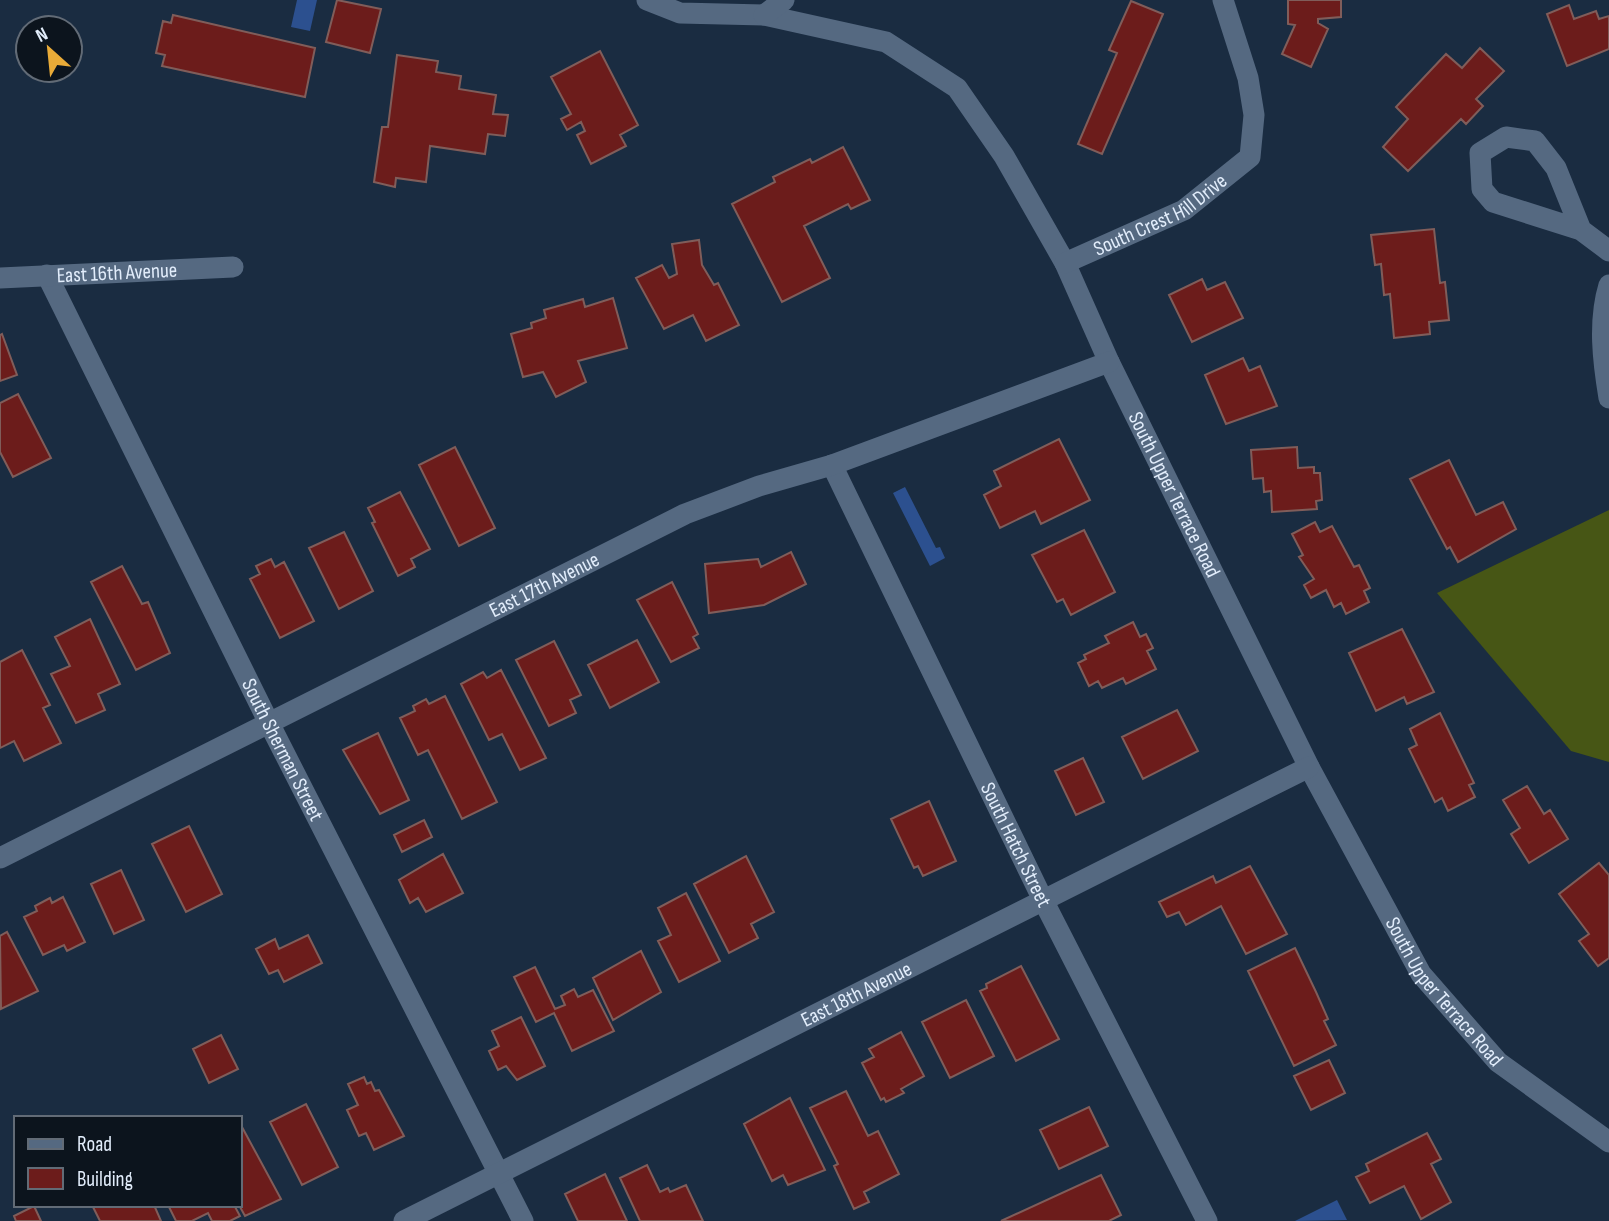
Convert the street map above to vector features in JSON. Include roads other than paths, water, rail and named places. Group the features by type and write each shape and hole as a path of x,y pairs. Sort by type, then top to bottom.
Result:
{"street":[{"name":"South Upper Terrace Road","path":"647,0 680,13 764,15 886,42 957,88 1004,156 1065,264 1109,362 1309,767 1421,974 1498,1062 1609,1142"},
{"path":"764,15 784,0"},
{"name":"South Crest Hill Drive","path":"1065,264 1184,209 1250,157 1254,115 1250,91 1223,0"},
{"path":"1581,230 1556,168 1535,141 1506,137 1480,153 1482,189 1493,202 1581,230 1609,251"},
{"name":"East 16th Avenue","path":"0,278 233,267"},
{"name":"South Sherman Street","path":"47,275 269,723 523,1221"},
{"path":"1609,285 1604,302 1604,363 1609,398"},
{"name":"East 17th Avenue","path":"0,858 685,514 759,486 832,465 1109,362"},
{"name":"South Hatch Street","path":"832,465 1043,900 1208,1221"},
{"name":"East 18th Avenue","path":"404,1221 1309,767"}],"water":[{"path":"297,0 317,0 310,31 291,27"},
{"path":"905,487 936,548 940,547 945,558 930,566 893,493"},
{"path":"1337,1200 1347,1220 1295,1221"}]}
